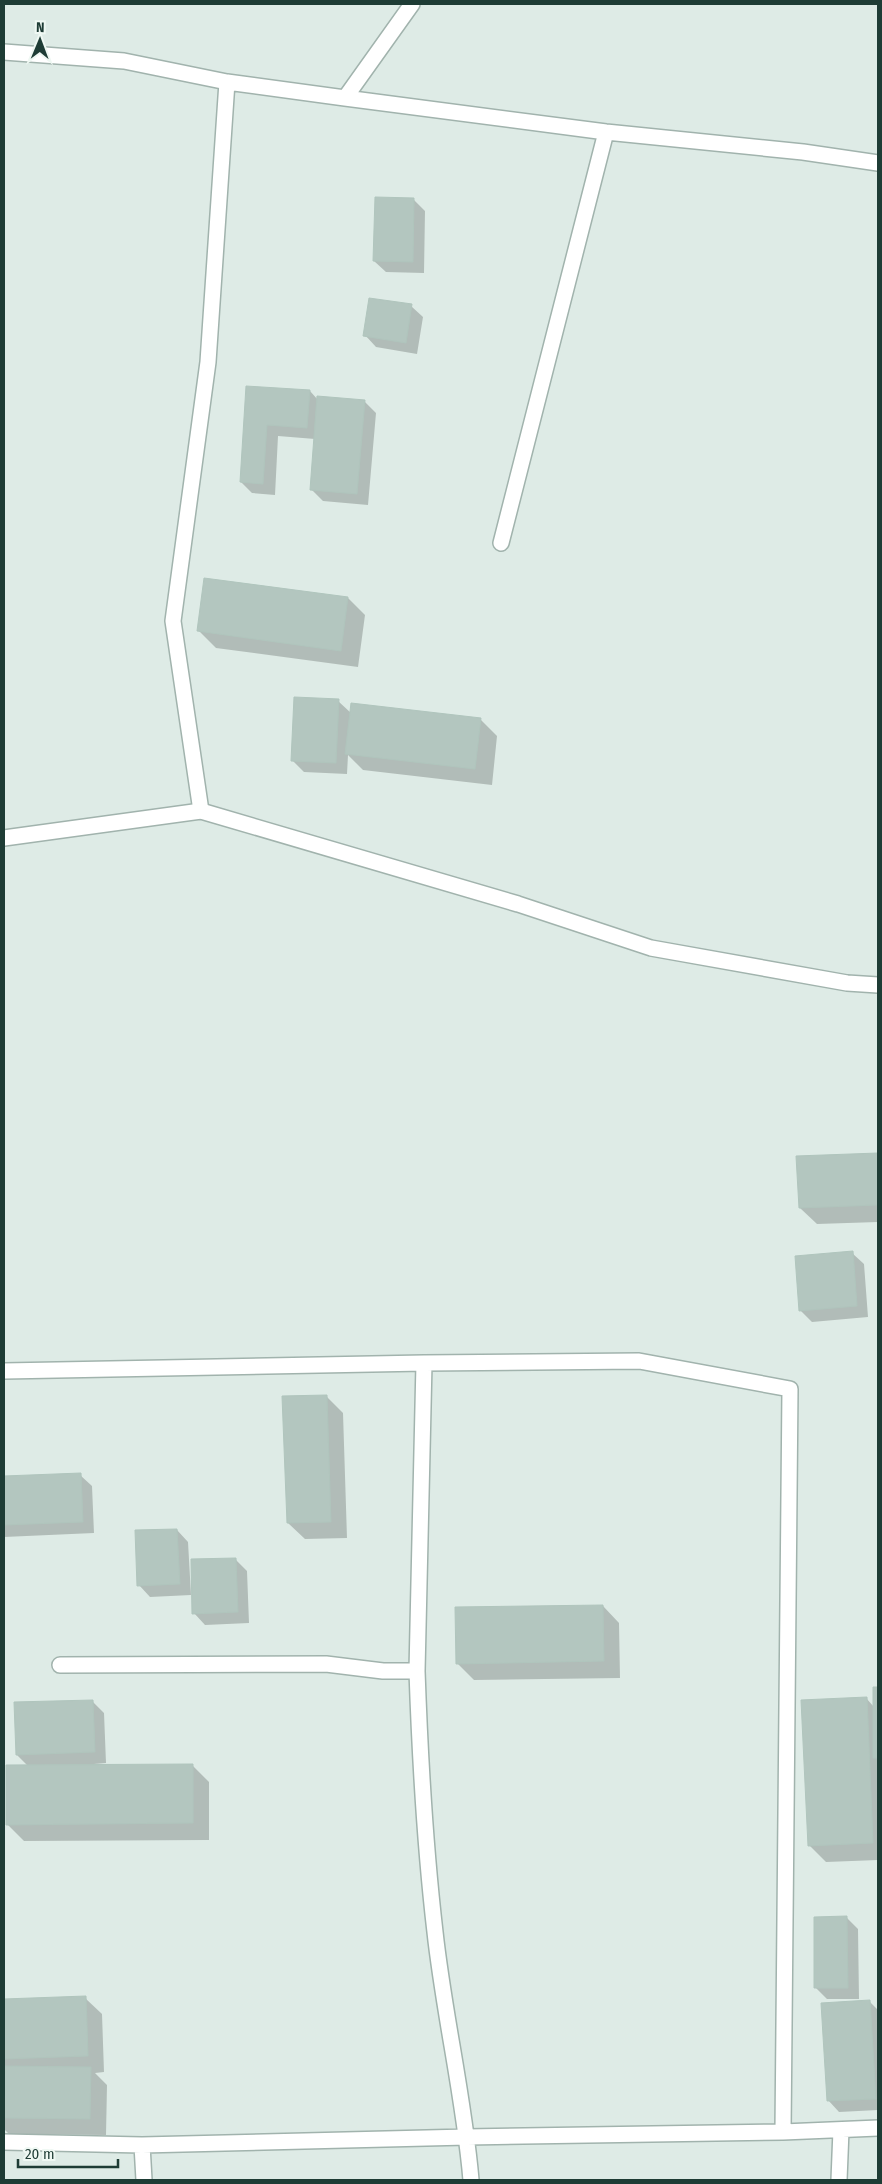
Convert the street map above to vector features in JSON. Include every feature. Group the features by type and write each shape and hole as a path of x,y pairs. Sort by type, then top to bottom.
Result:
{"street":[{"path":"345,98 412,4"},
{"path":"4,52 124,61 227,82 345,98 606,132 803,152 878,163"},
{"path":"201,812 173,622 208,362 227,82"},
{"path":"501,543 606,132"},
{"path":"4,838 201,812 518,904 651,948 847,983 878,985"},
{"path":"4,1371 639,1361 790,1389 783,2132"},
{"path":"424,1363 417,1671 420,1749 435,1933 467,2137 471,2180"},
{"path":"60,1665 326,1664 382,1671 417,1671"},
{"path":"4,2142 142,2145 783,2132 878,2128"},
{"path":"839,2180 841,2130"},
{"path":"142,2145 144,2180"}],"building":[{"path":"375,197 414,198 413,262 373,261"},
{"path":"369,298 412,304 406,343 363,336"},
{"path":"246,386 310,390 307,428 267,425 263,484 240,482"},
{"path":"317,396 365,400 357,494 310,490"},
{"path":"204,578 348,597 341,651 197,631"},
{"path":"294,697 339,699 336,763 291,761"},
{"path":"351,703 481,718 475,769 345,754"},
{"path":"878,1153 878,1205 799,1208 796,1156"},
{"path":"853,1251 857,1306 799,1311 795,1256"},
{"path":"327,1395 331,1522 287,1523 282,1396"},
{"path":"81,1473 83,1522 4,1525 4,1476"},
{"path":"177,1529 180,1584 137,1586 135,1530"},
{"path":"236,1558 238,1612 192,1614 191,1559"},
{"path":"603,1605 604,1661 456,1664 455,1607"},
{"path":"873,1687 878,1687 878,1758 873,1758"},
{"path":"867,1697 873,1843 808,1846 801,1700"},
{"path":"93,1700 95,1752 16,1755 14,1702"},
{"path":"193,1764 193,1823 6,1825 6,1765"},
{"path":"847,1916 848,1988 814,1988 814,1917"},
{"path":"86,1996 88,2056 4,2059 4,1999"},
{"path":"870,2000 876,2099 827,2101 821,2003"},
{"path":"4,2066 91,2067 90,2119 4,2118"}]}
